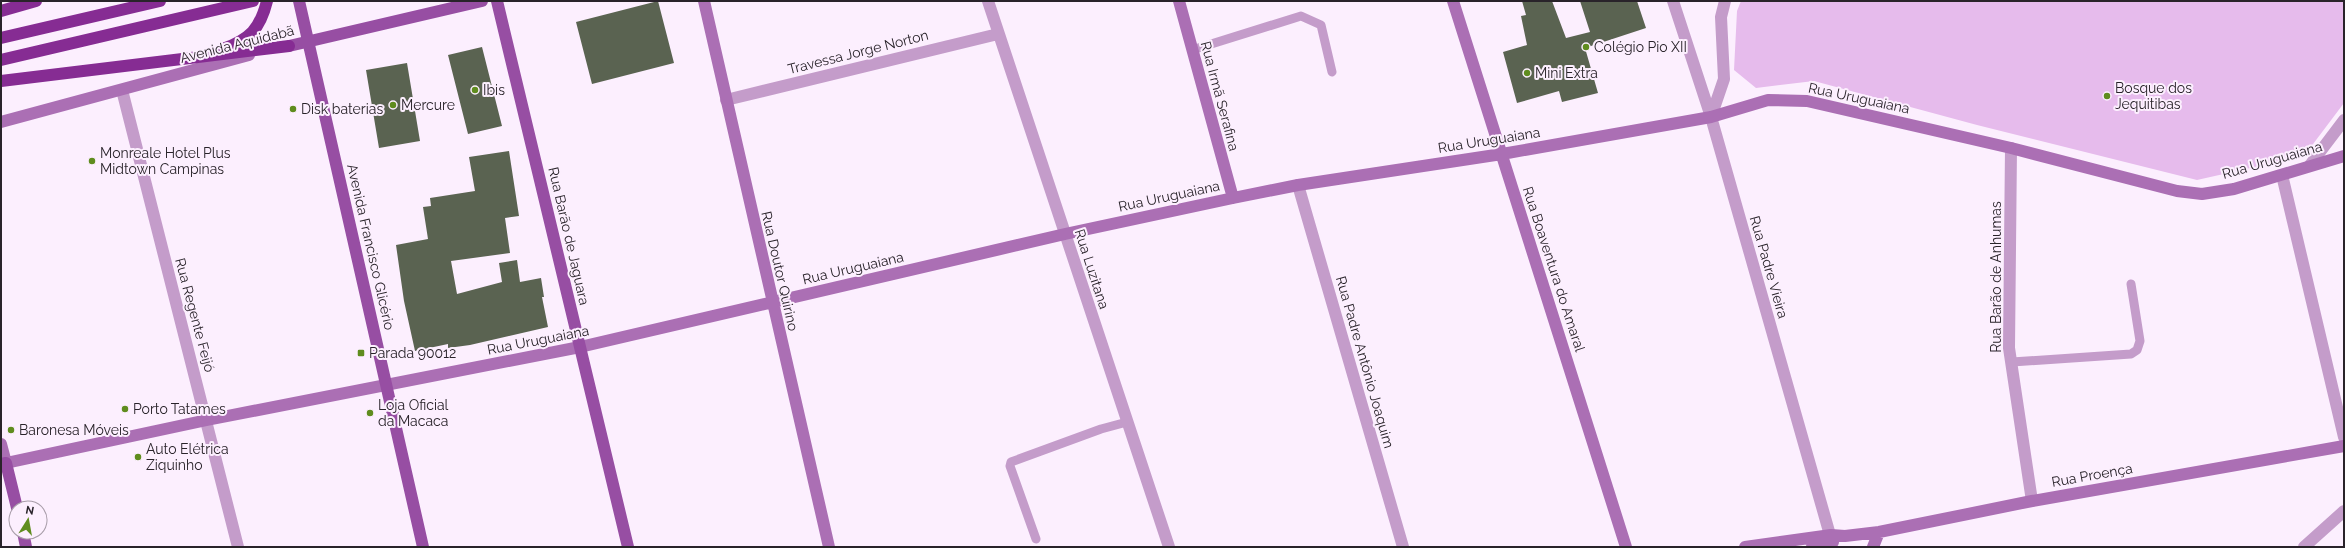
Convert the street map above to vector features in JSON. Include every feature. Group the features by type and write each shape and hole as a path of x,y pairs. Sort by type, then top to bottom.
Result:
{"highway":[{"path":"1,11 36,1"},
{"path":"1,38 160,1"},
{"path":"1,60 253,1"},
{"path":"206,55 243,41 254,31 262,18 267,1"},
{"path":"1,81 289,46"}],"main road":[{"name":"Avenida Francisco Glicério","path":"299,1 388,386 423,547"},
{"path":"433,11 446,1"},
{"name":"Avenida Aquidabã","path":"1,122 250,54 308,42 433,11 482,1"},
{"name":"Rua Barão de Jaguara","path":"497,1 628,547"},
{"name":"Rua Doutor Quirino","path":"704,1 829,547"},
{"name":"Rua Irmã Serafina","path":"1179,1 1233,198"},
{"name":"Rua Boaventura do Amaral","path":"1453,1 1626,547"},
{"name":"Rua Uruguaiana","path":"3,464 207,420 388,386 580,347 1065,234 1233,198 1298,185 1502,154 1711,117 1768,100 1808,101 2011,148 2177,190 2202,194 2234,189 2344,156"},
{"path":"1,444 3,464 14,500"},
{"name":"Rua Proença","path":"1746,547 1832,539 1879,532 2032,501 2344,446"},
{"path":"1873,547 1879,532"},
{"name":"Rua Proença","path":"1812,547 1832,539"}],"street":[{"name":"Rua Luzitana","path":"988,1 1169,547"},
{"name":"Rua Padre Vieira","path":"1673,1 1711,117 1832,539"},
{"path":"1711,117 1724,79 1721,17 1725,1"},
{"name":"Travessa Jorge Norton","path":"726,100 998,34"},
{"name":"Rua Regente Feijó","path":"122,90 238,547"},
{"path":"2310,165 2344,120"},
{"name":"Rua Barão de Anhumas","path":"2011,148 2009,348 2032,501"},
{"path":"2282,175 2344,437"},
{"name":"Rua Padre Antônio Joaquim","path":"1298,185 1403,547"},
{"path":"2304,547 2344,511"}],"lane":[{"path":"1192,50 1301,16 1321,25 1332,72"},
{"path":"2012,362 2131,354 2137,350 2140,341 2131,284"},
{"path":"1036,539 1010,466 1011,462 1087,434 1127,422"}],"shaded area":[{"name":"Bosque dos Jequitibas","path":"1741,1 2344,1 2344,103 2304,156 2197,180 1977,125 1814,81 1756,88 1734,70 1737,11"}],"building":[{"path":"658,1 674,63 592,84 576,22"},
{"path":"1522,1 1552,1 1566,38 1590,32 1580,1 1637,1 1646,28 1585,48 1598,93 1562,102 1559,91 1517,103 1503,52 1527,45 1521,16 1526,15"},
{"name":"Ibis","path":"482,47 502,126 468,134 448,55"},
{"name":"Mercure","path":"407,63 420,141 379,148 366,70"},
{"path":"509,151 519,216 505,218 510,253 451,261 457,294 502,282 499,263 517,260 520,282 541,278 544,297 542,297 548,327 470,345 448,348 448,344 415,351 404,301 396,245 428,239 423,207 431,206 430,198 475,191 469,157"}],"place":[{"name":"Colégio Pio XII","path":"1586,47"},
{"name":"Mini Extra","path":"1527,73"},
{"name":"Ibis","path":"475,90"},
{"name":"Bosque dos Jequitibas","path":"2107,96"},
{"name":"Mercure","path":"393,105"},
{"name":"Disk baterias","path":"293,109"},
{"name":"Monreale Hotel Plus Midtown Campinas","path":"92,161"},
{"name":"Parada 90012","path":"361,353"},
{"name":"Porto Tatames","path":"125,409"},
{"name":"Loja Oficial da Macaca","path":"370,413"},
{"name":"Baronesa Móveis","path":"11,430"},
{"name":"Auto Elétrica Ziquinho","path":"138,457"}]}
